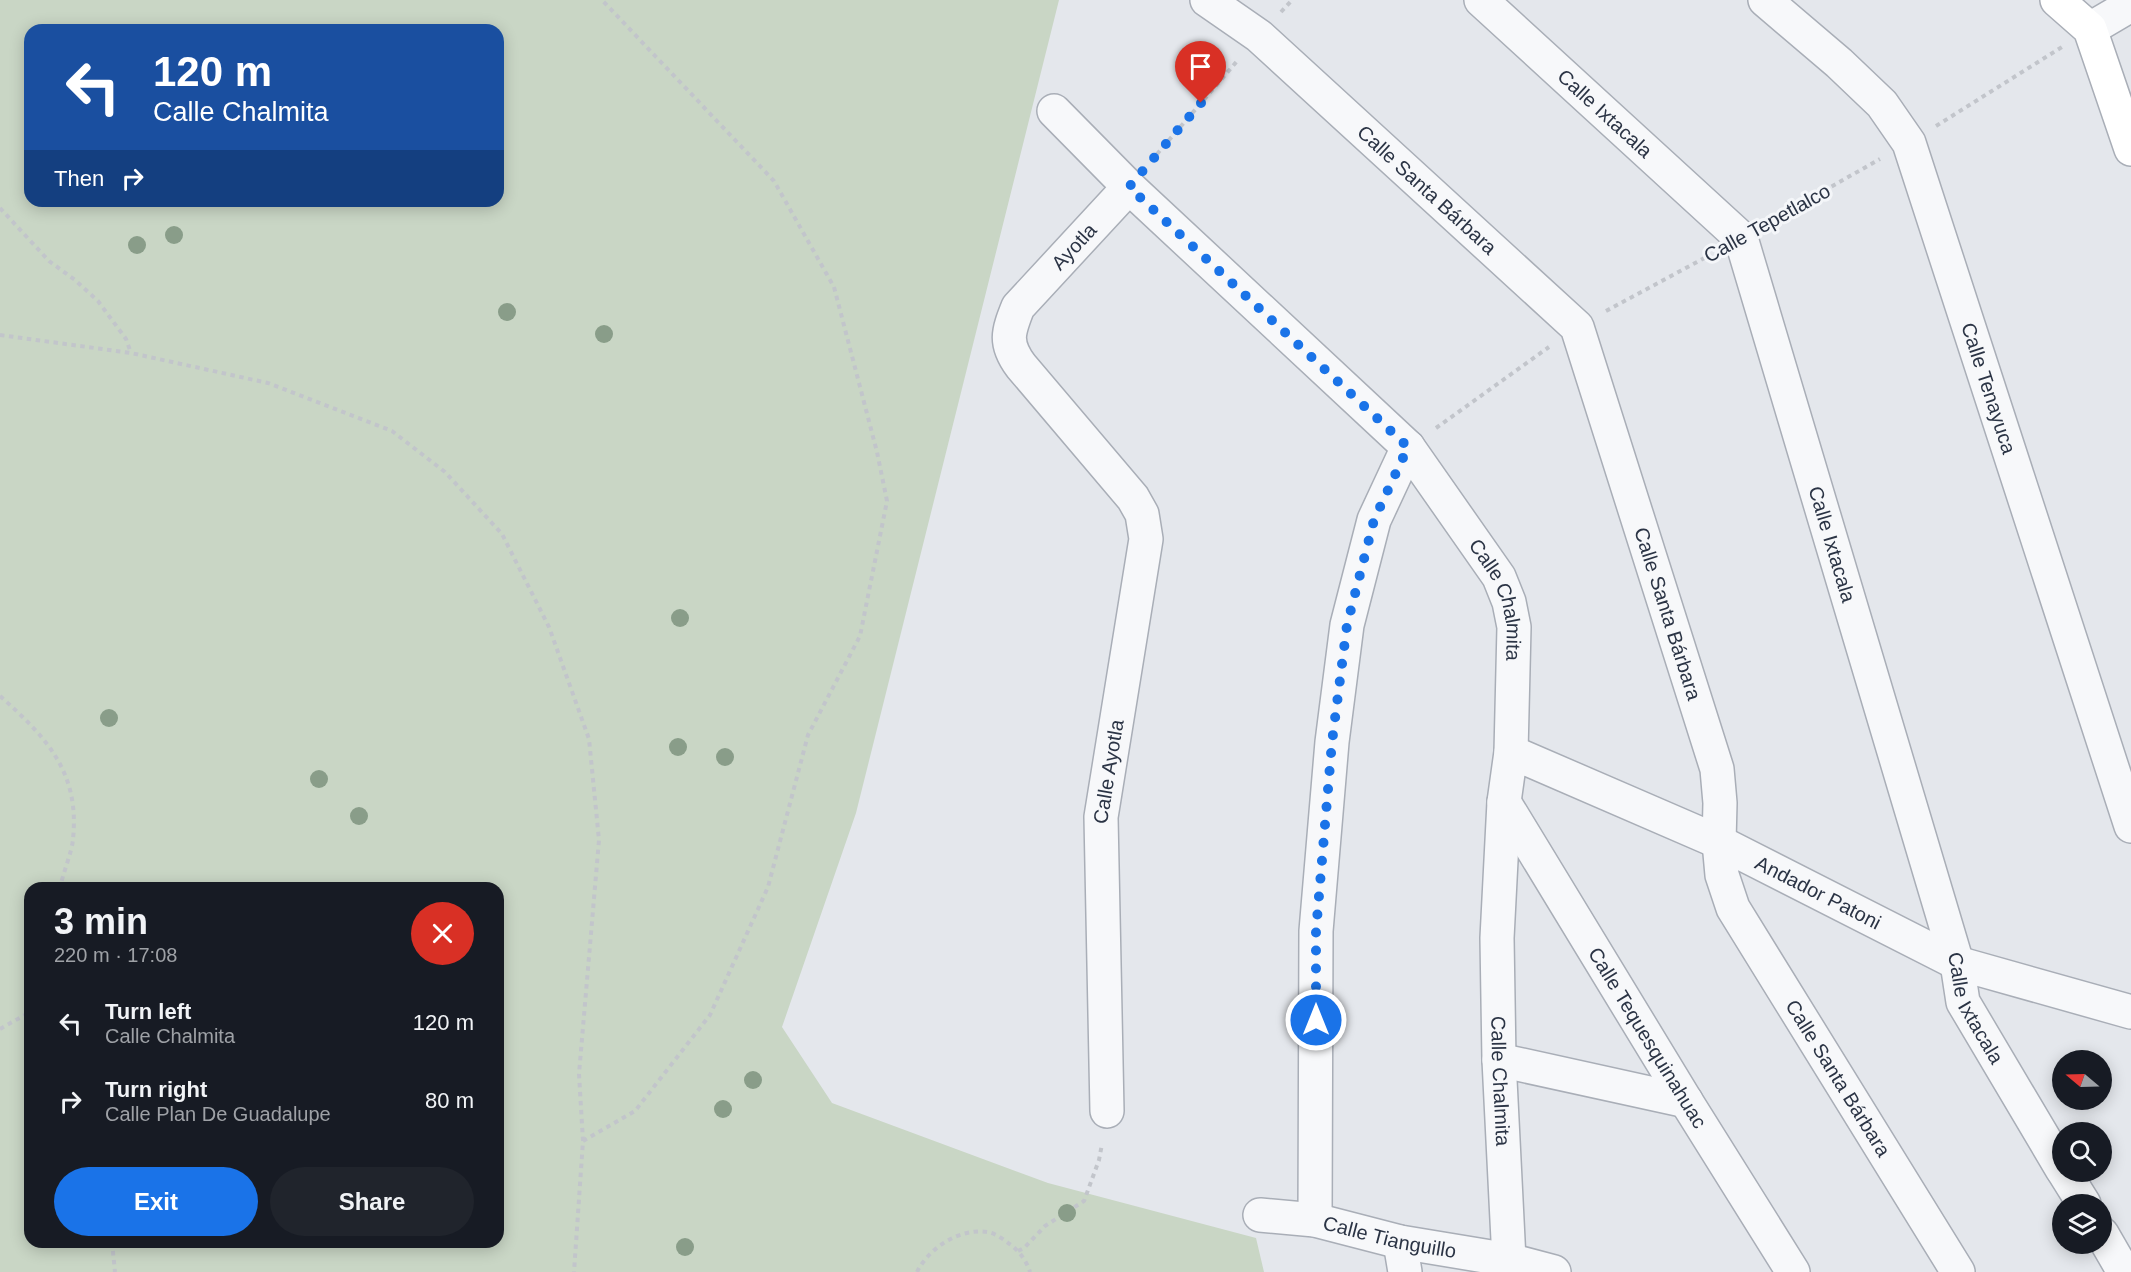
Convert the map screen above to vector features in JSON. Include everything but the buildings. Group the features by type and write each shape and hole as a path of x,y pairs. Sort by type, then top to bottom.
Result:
{"street":[{"name":"Calle Santa Bárbara","path":"1207,0 1259,36 1577,327 1717,770 1722,875 1733,908 1958,1272"},
{"name":"Calle Ixtacala","path":"1481,0 1741,238 1957,963 1963,1002 2052,1152"},
{"name":"Calle Tenayuca","path":"1765,0 1839,63 1882,104 1909,143 2131,826"},
{"path":"2057,0 2090,29 2131,149"},
{"path":"2090,29 2131,5"},
{"name":"Calle Chalmita","path":"1054,111 1129,187 1408,447 1499,576 1509,602 1514,627 1512,752 1504,802 1497,938 1499,1060 1510,1266"},
{"name":"Ayotla","path":"1018,307 1129,187"},
{"name":"Calle Ayotla","path":"1018,307 1009,339 1011,353 1133,498 1142,514 1146,539 1101,817 1107,1111"},
{"path":"1315,1220 1316,931 1332,742 1347,625 1374,520 1408,447"},
{"name":"Andador Patoni","path":"1512,752 1719,842 1957,963 2131,1012"},
{"name":"Calle Tequesquinahuac","path":"1504,802 1793,1272"},
{"path":"1499,1060 1686,1101"},
{"name":"Calle Tianguillo","path":"1260,1215 1315,1220 1403,1257 1554,1272"},
{"path":"2112,1251 2124,1272"}],"path":[{"path":"584,1142 635,1111 710,1015 768,887 808,735 860,636 887,501 877,452 834,287 774,181 602,0"},
{"path":"1129,187 1292,0"},
{"name":"Calle Tepetlalco","path":"1408,447 1577,327 1909,143 2090,29"},
{"path":"0,208 49,261 98,301 126,339 131,353"},
{"path":"0,335 131,353 268,383 392,431 445,472 502,534 549,627 589,739 600,840 579,1074 584,1142 574,1272"},
{"path":"0,696 32,724 52,750 72,793 74,840 63,869 61,882"},
{"path":"0,1029 24,1015"},
{"path":"1018,1251 1024,1248 1045,1226 1083,1201 1099,1160 1107,1111"},
{"path":"917,1272 921,1264 943,1242 974,1231 995,1234 1018,1251 1030,1272"},
{"path":"113,1248 115,1272"}],"green space":[{"path":"0,0 1059,0 856,813 782,1027 832,1103 1048,1183 1256,1238 1264,1272 0,1272"}],"route":[{"path":"1201,103 1129,187 1408,447 1374,520 1347,625 1332,742 1316,931 1316,1020"}]}
